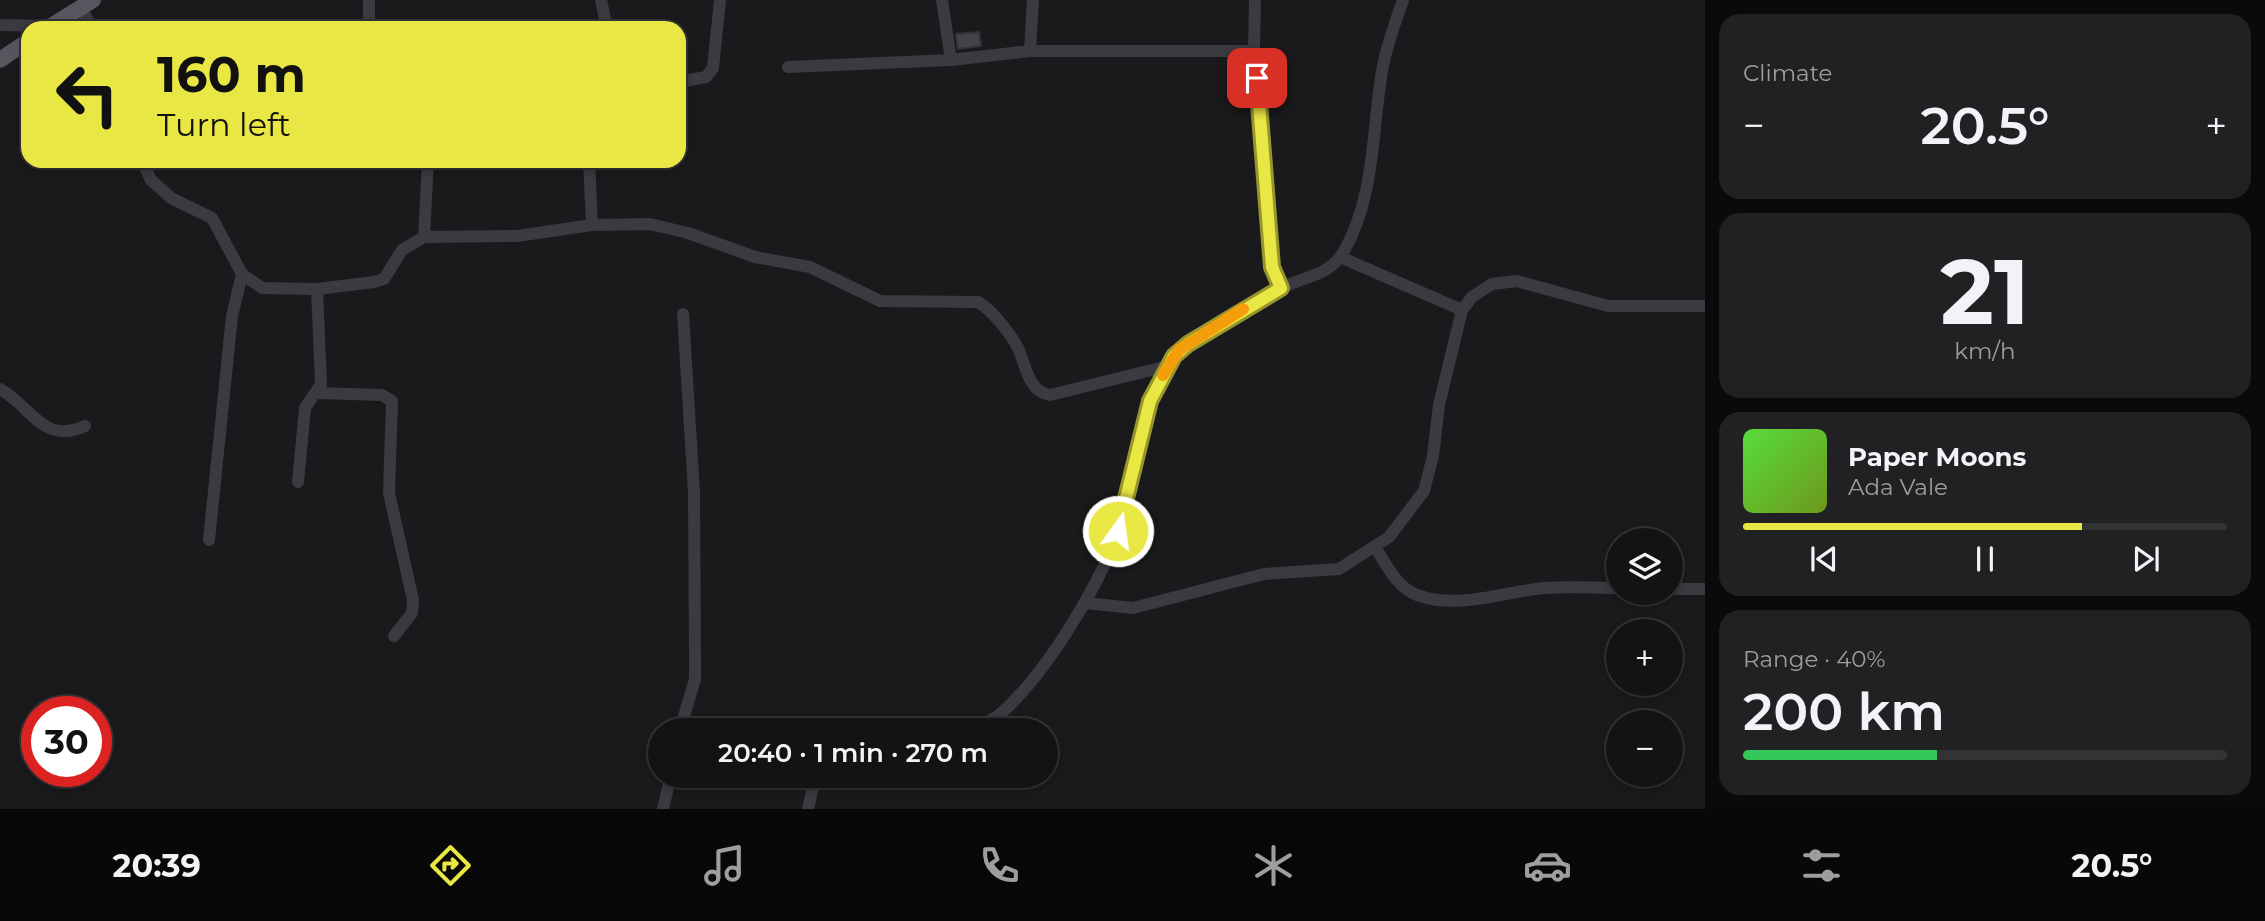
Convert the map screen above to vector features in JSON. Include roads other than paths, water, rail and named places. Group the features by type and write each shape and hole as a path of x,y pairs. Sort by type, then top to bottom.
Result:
{"main road":[{"path":"59,21 87,4"},
{"path":"0,61 21,46"}],"street":[{"path":"369,0 369,21"},
{"path":"601,0 606,21"},
{"path":"686,81 706,77 713,68 720,0"},
{"path":"942,0 951,60"},
{"path":"1030,51 1033,0"},
{"path":"1255,0 1254,51 1272,267 1281,288"},
{"path":"994,718 1008,707 1048,657 1085,603 1118,531 1146,412 1168,366 1188,344 1281,288 1324,273 1340,257 1363,201 1383,67 1403,0"},
{"path":"0,25 21,26"},
{"path":"788,66 951,60 1030,51 1254,51"},
{"path":"145,168 151,180 171,198 212,218 242,274 262,288 317,289 384,279 402,250 425,237 517,236 592,225 650,223 688,233 755,257 810,267 880,301 978,302 1013,340 1032,385 1041,394 1050,395 1168,366"},
{"path":"425,237 428,168"},
{"path":"589,168 592,225"},
{"path":"1340,257 1462,310"},
{"path":"209,541 232,316 242,274"},
{"path":"1085,603 1120,608 1143,606 1265,573 1339,569 1375,547 1401,524 1424,491 1433,456 1439,405 1462,310 1466,302 1483,288 1509,280 1608,306 1705,306"},
{"path":"298,482 304,408 318,393 321,384 317,289"},
{"path":"683,314 694,492 695,657 695,679 684,718"},
{"path":"0,389 53,431 68,433 85,426"},
{"path":"318,393 382,395 392,401 388,493 412,600 412,613 394,636"},
{"path":"1375,547 1399,582 1408,590 1427,597 1492,598 1555,587 1606,588"},
{"path":"1683,589 1705,589"},
{"path":"663,809 668,788"},
{"path":"808,809 813,788"}]}
